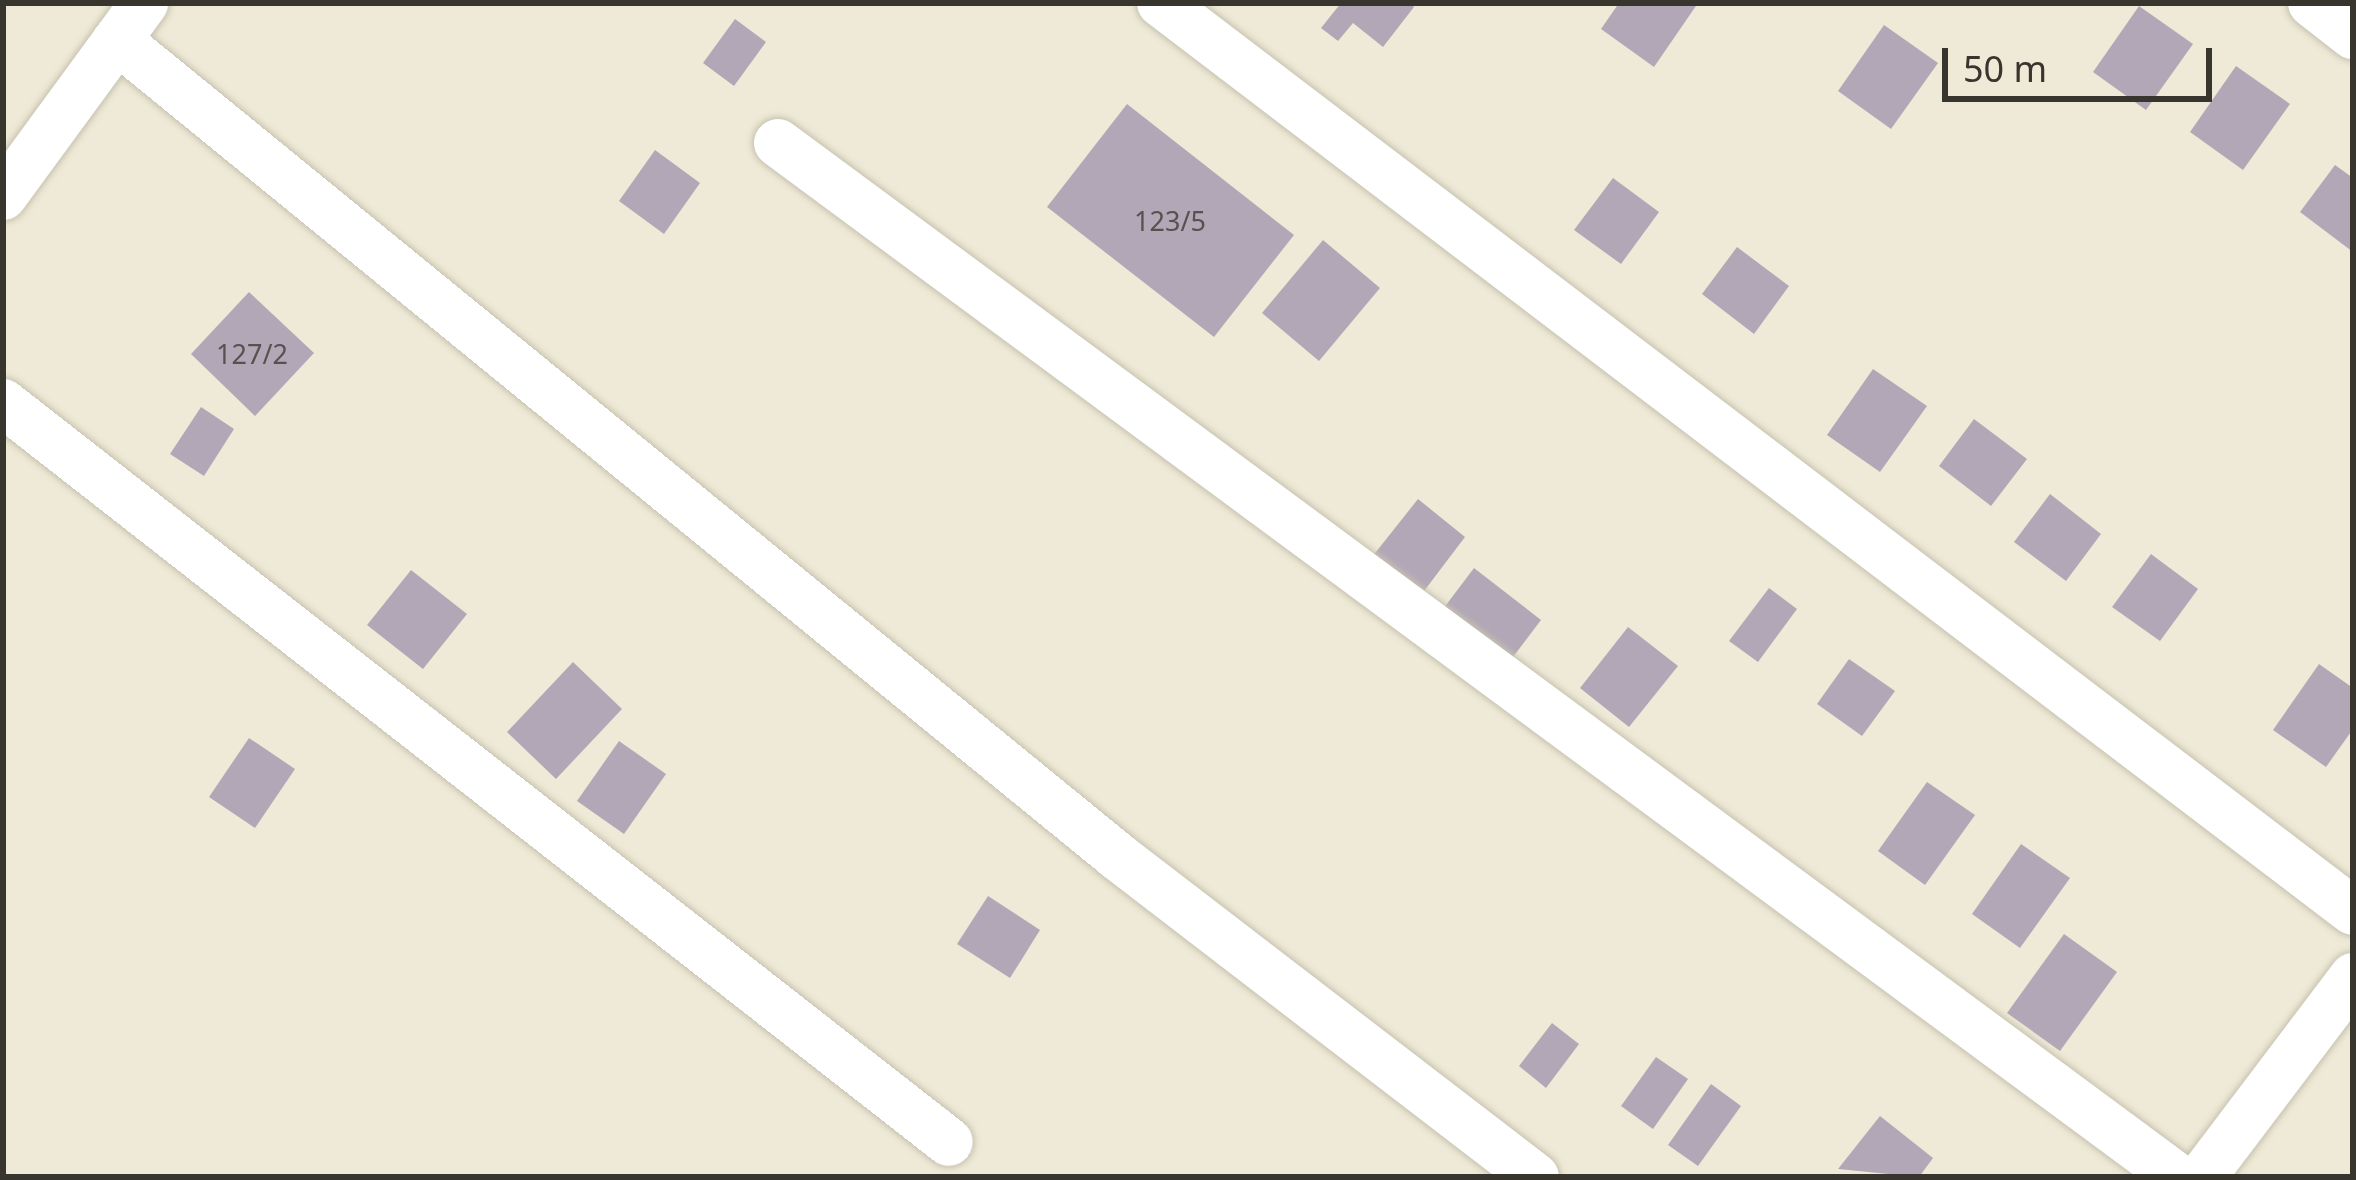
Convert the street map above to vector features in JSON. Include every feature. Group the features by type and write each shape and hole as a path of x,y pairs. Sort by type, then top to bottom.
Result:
{"street":[{"path":"1161,3 2353,911"},
{"path":"2312,3 2353,35"},
{"path":"3,196 131,21 1118,856 1535,1177"},
{"path":"778,143 2177,1177"},
{"path":"3,404 950,1142"},
{"path":"2202,1177 2353,976"}],"building":[{"path":"1341,3 1409,3 1414,7 1383,47 1353,23 1338,41 1321,28"},
{"path":"1619,3 1698,3 1654,67 1601,29"},
{"path":"2139,6 2193,44 2146,110 2093,72"},
{"path":"735,19 766,42 734,86 703,63"},
{"path":"1884,25 1938,63 1891,129 1838,91"},
{"path":"2236,66 2290,104 2243,170 2190,132"},
{"path":"1127,104 1294,235 1214,337 1047,207"},
{"path":"655,150 700,183 664,234 619,201"},
{"path":"2335,165 2353,178 2353,252 2300,212"},
{"path":"1613,178 1659,212 1621,264 1574,230"},
{"path":"1323,240 1380,288 1319,361 1262,313"},
{"path":"1737,247 1789,286 1754,334 1702,294"},
{"path":"249,292 314,353 255,416 191,354"},
{"path":"1873,369 1927,406 1880,472 1827,435"},
{"path":"201,407 234,429 204,476 170,454"},
{"path":"1974,419 2027,459 1991,506 1939,466"},
{"path":"2050,494 2101,534 2066,581 2014,542"},
{"path":"1418,499 1465,537 1421,595 1372,557"},
{"path":"2151,554 2198,589 2160,641 2112,607"},
{"path":"1474,568 1541,620 1510,661 1443,609"},
{"path":"411,570 467,614 423,669 367,625"},
{"path":"1769,588 1797,609 1758,662 1729,641"},
{"path":"1628,627 1678,666 1629,727 1580,688"},
{"path":"1849,659 1895,691 1862,736 1817,704"},
{"path":"573,662 622,709 556,779 507,732"},
{"path":"2319,664 2353,688 2353,729 2326,767 2273,730"},
{"path":"249,738 295,769 255,828 209,797"},
{"path":"619,741 666,774 624,834 577,801"},
{"path":"1927,782 1975,815 1925,885 1878,851"},
{"path":"2021,844 2070,878 2020,948 1972,914"},
{"path":"988,896 1040,930 1010,978 957,944"},
{"path":"2064,934 2117,972 2060,1051 2007,1013"},
{"path":"1552,1023 1579,1044 1546,1088 1519,1066"},
{"path":"1656,1057 1688,1079 1653,1129 1621,1106"},
{"path":"1711,1084 1741,1106 1698,1166 1668,1145"},
{"path":"1880,1116 1933,1158 1919,1177 1838,1169"}]}
